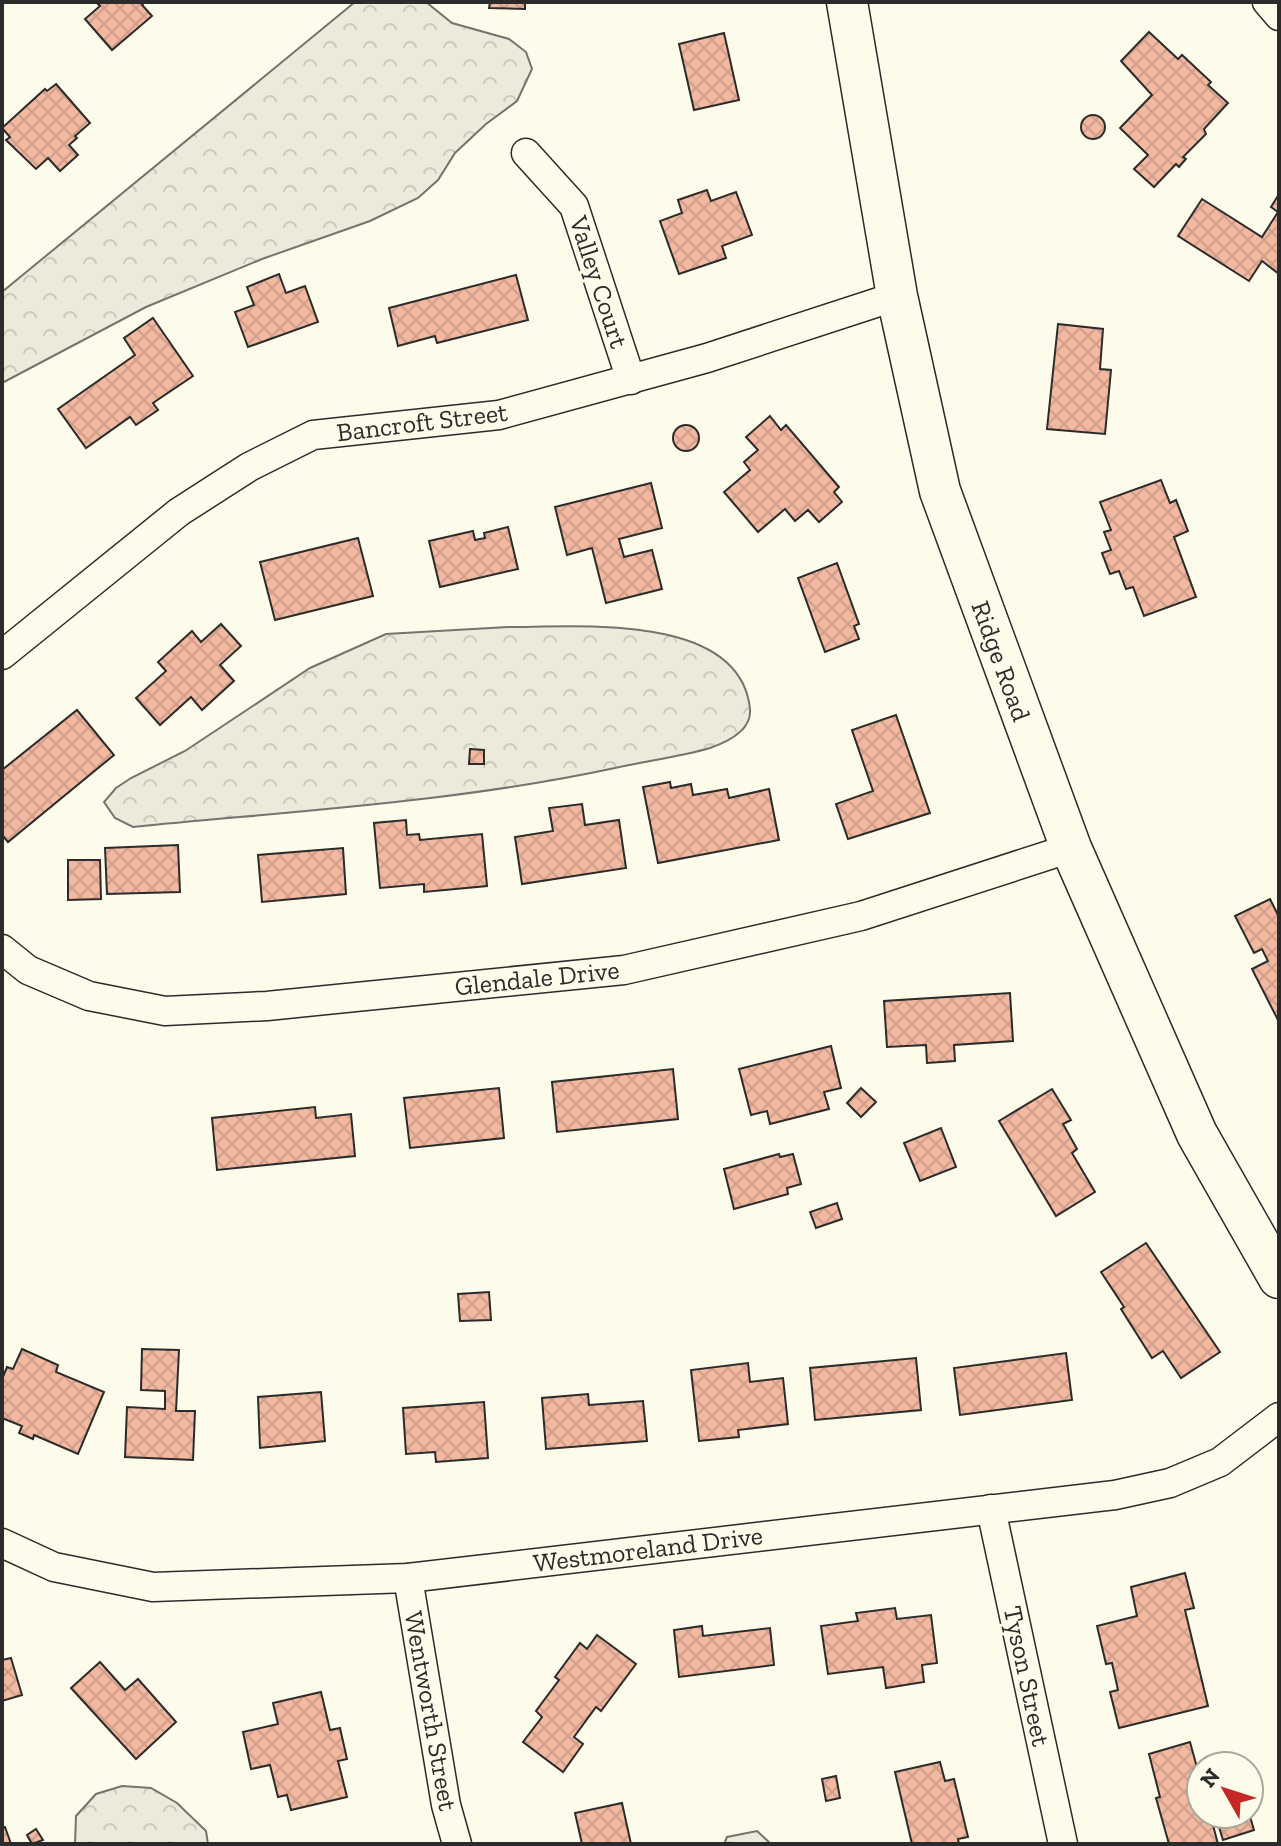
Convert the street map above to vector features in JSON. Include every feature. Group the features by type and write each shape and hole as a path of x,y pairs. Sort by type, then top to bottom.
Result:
{"street":[{"name":"Ridge Road","path":"847,2 897,296 940,491 1071,848 1197,1134 1279,1278"},
{"path":"1267,2 1279,16"},
{"name":"Valley Court","path":"526,153 574,206 631,380"},
{"name":"Bancroft Street","path":"2,655 179,512 249,467 313,435 499,415 631,380 897,296"},
{"name":"Glendale Drive","path":"2,949 28,970 89,996 165,1011 267,1006 624,970 861,916 1071,848"},
{"name":"Westmoreland Drive","path":"2,1543 54,1567 153,1587 408,1578 1115,1495 1170,1483 1220,1462 1279,1417"},
{"name":"Tyson Street","path":"991,1509 1063,1844"},
{"name":"Wentworth Street","path":"408,1578 446,1805 457,1844"}],"green space":[{"path":"355,2 426,2 452,23 509,39 526,52 532,69 517,101 455,153 438,180 418,198 370,221 262,259 146,307 2,383 2,292"},
{"path":"508,627 612,627 687,640 718,655 740,678 750,716 743,729 731,739 698,751 556,780 436,797 133,827 115,818 104,802 116,788 131,778 185,751 310,668 386,634"},
{"path":"122,1786 151,1788 177,1803 206,1831 208,1844 75,1844 76,1816 96,1794"},
{"path":"757,1831 771,1844 724,1844 727,1837"}],"building":[{"path":"96,2 145,2 142,5 152,16 112,50 85,19 100,6"},
{"path":"490,2 525,2 525,9 489,8"},
{"path":"1149,32 1178,59 1182,55 1228,103 1204,129 1206,134 1183,157 1186,159 1179,167 1176,164 1154,187 1134,169 1148,155 1120,128 1152,95 1121,61"},
{"path":"724,33 739,100 694,110 679,44"},
{"path":"56,84 90,123 69,145 78,155 60,171 48,158 36,169 6,140 10,137 2,128 45,89 47,91"},
{"path":"1093,115 1101,119 1105,127 1101,135 1093,139 1085,135 1081,127 1085,119"},
{"path":"707,190 711,201 736,192 752,235 722,246 726,258 679,274 660,221 682,213 678,200"},
{"path":"1279,194 1279,274 1262,261 1249,281 1178,236 1202,199 1262,237 1278,212 1271,207"},
{"path":"279,274 286,293 305,286 318,322 248,347 235,312 254,305 247,287"},
{"path":"516,275 528,320 437,343 435,336 398,346 389,308"},
{"path":"153,318 193,376 153,403 158,410 136,425 130,417 86,448 58,409 135,355 124,338"},
{"path":"1058,324 1103,329 1100,369 1111,370 1105,434 1047,429"},
{"path":"770,416 781,430 786,425 839,487 834,492 842,502 819,522 808,510 795,521 785,509 758,532 724,492 750,470 744,462 758,450 746,437"},
{"path":"686,425 695,429 699,438 695,447 686,451 677,447 673,438 677,429"},
{"path":"1161,480 1170,503 1176,500 1188,531 1174,537 1196,597 1144,616 1133,587 1126,589 1119,571 1110,574 1102,553 1111,550 1104,532 1111,530 1100,502"},
{"path":"651,483 662,528 619,539 624,557 652,550 662,589 606,603 592,548 567,555 555,507"},
{"path":"508,527 518,569 440,587 429,541 473,531 475,540 485,538 484,533"},
{"path":"358,538 373,596 275,620 260,562"},
{"path":"837,563 859,624 854,626 859,639 825,652 798,578"},
{"path":"221,624 241,646 220,665 234,681 202,710 191,697 160,725 136,698 166,671 158,662 192,631 201,642"},
{"path":"77,710 114,755 8,842 2,835 2,770"},
{"path":"896,715 930,813 848,839 836,804 873,791 852,730"},
{"path":"470,749 484,750 484,764 469,764"},
{"path":"670,782 671,788 691,784 693,795 727,789 729,798 769,789 779,840 658,863 643,787"},
{"path":"582,804 585,825 619,820 626,868 522,884 515,837 553,831 549,808"},
{"path":"406,820 407,835 419,834 420,840 482,834 487,886 424,892 424,884 380,888 374,823"},
{"path":"178,845 180,892 107,894 105,848"},
{"path":"343,848 346,894 262,902 258,855"},
{"path":"68,860 100,860 101,899 68,900"},
{"path":"1270,899 1279,917 1279,1022 1252,969 1268,961 1262,949 1254,953 1235,916"},
{"path":"1010,993 1013,1041 954,1045 955,1061 927,1063 926,1045 887,1047 884,1001"},
{"path":"831,1046 841,1088 824,1092 829,1109 770,1124 767,1111 751,1115 739,1069"},
{"path":"673,1069 678,1119 557,1132 552,1082"},
{"path":"499,1088 504,1138 410,1148 404,1098"},
{"path":"861,1088 876,1102 861,1117 847,1103"},
{"path":"1052,1089 1071,1120 1063,1124 1077,1149 1072,1153 1095,1192 1056,1216 999,1121"},
{"path":"315,1107 316,1118 351,1114 355,1156 217,1170 212,1118"},
{"path":"941,1128 956,1167 920,1181 904,1143"},
{"path":"779,1154 780,1157 793,1154 801,1184 787,1188 788,1194 734,1209 724,1169"},
{"path":"837,1203 842,1219 816,1228 810,1212"},
{"path":"1146,1243 1220,1352 1181,1378 1163,1351 1152,1358 1101,1272"},
{"path":"489,1292 491,1320 460,1321 458,1294"},
{"path":"22,1349 58,1365 56,1372 104,1392 78,1454 34,1435 33,1439 19,1433 22,1426 2,1418 2,1379 7,1367 13,1369"},
{"path":"142,1349 179,1350 176,1411 195,1411 193,1460 125,1457 127,1407 165,1409 165,1391 141,1390"},
{"path":"1066,1353 1072,1400 960,1415 954,1368"},
{"path":"916,1358 921,1410 815,1420 810,1368"},
{"path":"748,1363 750,1382 783,1378 788,1424 738,1430 739,1437 699,1441 691,1370"},
{"path":"321,1392 325,1441 260,1448 258,1397"},
{"path":"588,1394 589,1405 643,1401 647,1441 546,1449 542,1398"},
{"path":"484,1402 488,1458 436,1462 435,1452 406,1454 403,1408"},
{"path":"1185,1573 1194,1608 1185,1610 1208,1706 1119,1728 1110,1692 1118,1690 1112,1663 1106,1664 1097,1626 1137,1616 1131,1587"},
{"path":"895,1608 897,1619 931,1615 937,1663 922,1665 924,1682 886,1688 883,1667 828,1674 821,1626 858,1621 856,1613"},
{"path":"702,1626 703,1636 770,1628 774,1665 679,1677 674,1630"},
{"path":"597,1635 636,1664 601,1711 596,1707 574,1737 583,1744 563,1772 523,1742 542,1717 536,1711 559,1680 555,1677 580,1643 587,1649"},
{"path":"11,1658 22,1695 2,1701 2,1660"},
{"path":"100,1662 125,1690 138,1679 176,1722 136,1759 71,1688"},
{"path":"321,1692 330,1730 340,1728 347,1759 338,1761 347,1797 291,1810 287,1795 278,1797 270,1765 251,1769 243,1732 278,1724 273,1703"},
{"path":"1190,1742 1192,1750 1185,1750 1185,1830 1214,1830 1218,1844 1169,1844 1156,1798 1160,1797 1149,1754"},
{"path":"940,1762 945,1781 954,1779 968,1837 958,1839 959,1844 912,1844 895,1772"},
{"path":"836,1776 840,1798 826,1801 822,1779"},
{"path":"622,1803 631,1844 582,1844 575,1813"},
{"path":"5,1827 11,1844 2,1844 2,1828"},
{"path":"36,1829 43,1840 32,1844 27,1835"},
{"path":"1220,1830 1254,1830 1223,1840"}]}
